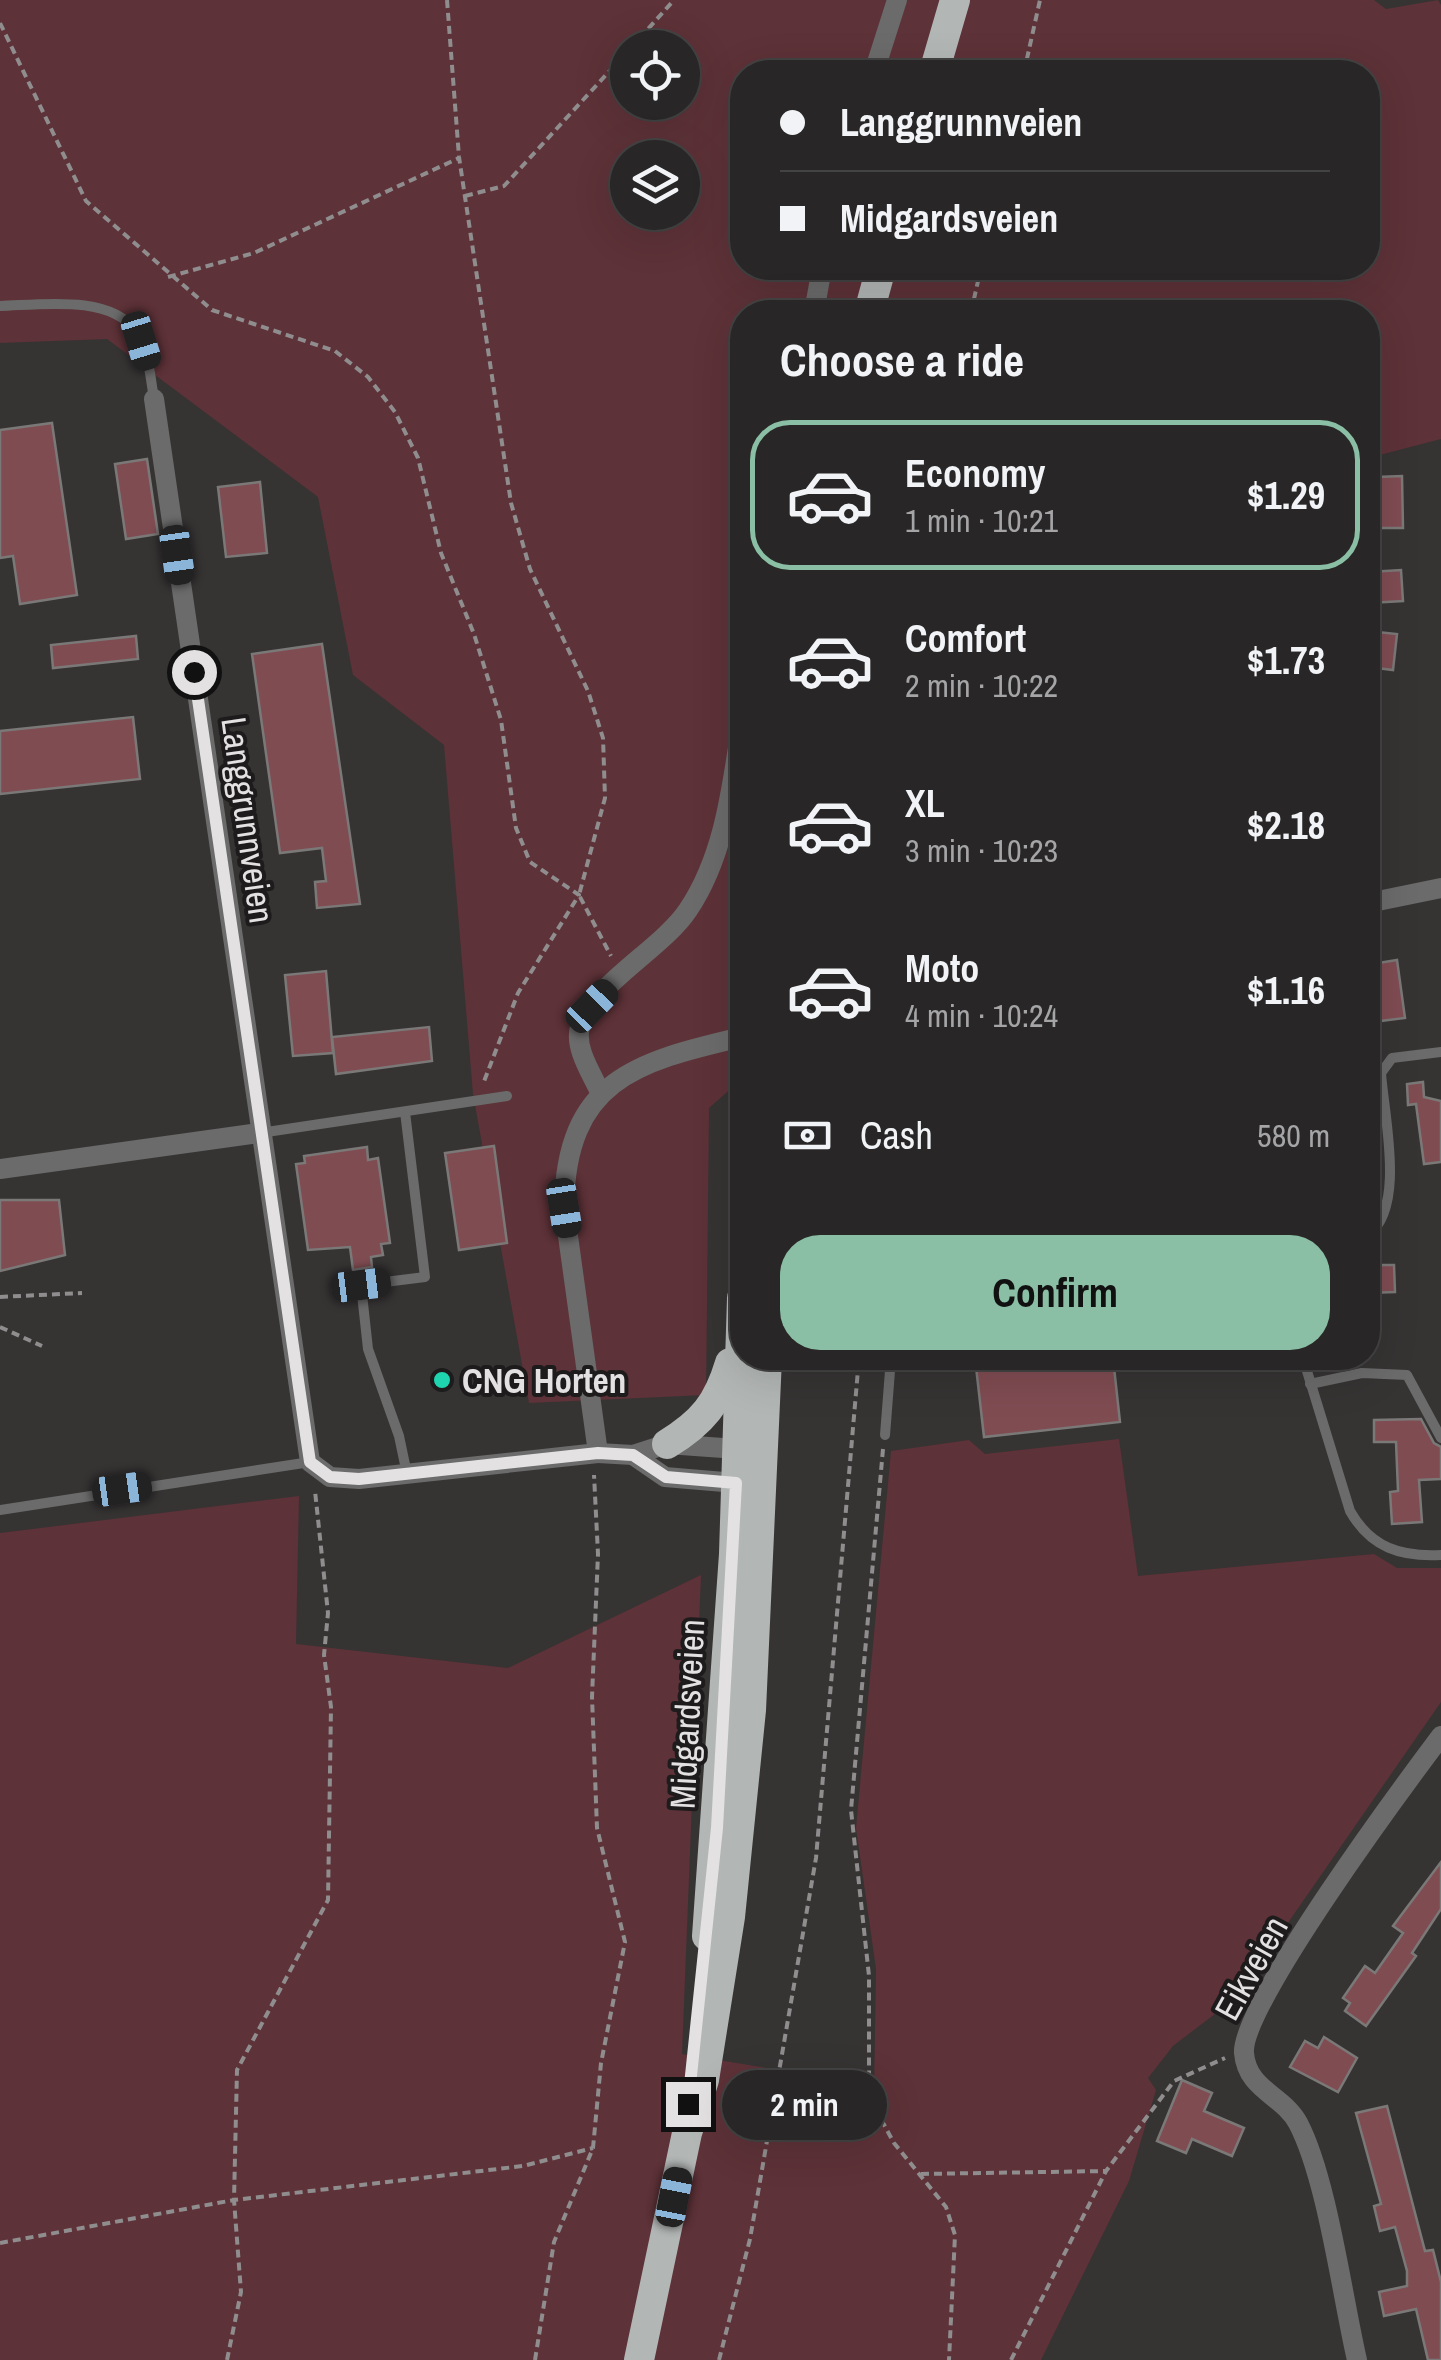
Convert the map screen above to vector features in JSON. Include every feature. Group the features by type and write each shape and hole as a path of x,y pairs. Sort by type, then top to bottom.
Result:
{"highway":[{"path":"938,60 955,0"},
{"path":"666,1444 690,1430 714,1408 730,1359"},
{"name":"Midgardsveien","path":"688,2132 689,2076 717,1828 740,1370"},
{"name":"Midgardsveien","path":"639,2360 688,2132 704,2080 741,1823 767,1370"}],"street":[{"path":"878,60 896,0"},
{"name":"Langgrunnveien","path":"154,399 310,1462"},
{"path":"600,1092 581,1049 579,1028 592,1006 656,948 687,911 709,871 730,797"},
{"path":"1380,901 1441,888"},
{"path":"598,1453 564,1208 565,1168 574,1135 600,1092 624,1074 676,1052 730,1040"},
{"path":"0,1169 259,1133"},
{"path":"310,1462 330,1477 406,1474 598,1453 633,1455 666,1444 738,1450 764,1468 736,1483 666,1477 633,1455"},
{"name":"Eikveien","path":"1357,2360 1314,2166 1297,2119 1253,2082 1243,2051 1253,2016 1287,1960 1437,1750"}],"lane":[{"path":"0,306 66,306 120,316 141,341 154,399"},
{"path":"1380,1222 1387,1214 1390,1192 1381,1073 1392,1058 1441,1052"},
{"path":"259,1133 507,1096"},
{"path":"405,1112 425,1277 361,1285 368,1349 399,1436 406,1474"},
{"path":"885,1435 890,1370"},
{"path":"1306,1370 1350,1512 1360,1529 1404,1556 1441,1555"},
{"path":"1310,1384 1362,1373 1407,1376 1441,1438"},
{"path":"0,1510 310,1462"}],"path":[{"path":"447,0 459,158 511,503 530,569 588,691 603,738 605,798 579,895 518,993 476,1102"},
{"path":"646,30 674,0"},
{"path":"1027,60 1040,0"},
{"path":"0,23 86,201 168,277 212,310 335,351 368,377 395,412 418,458 441,553 474,634 501,720 516,828 530,862 579,895 622,976"},
{"path":"465,196 504,186 610,70"},
{"path":"168,277 254,254 459,158"},
{"path":"0,1297 82,1293"},
{"path":"0,1327 42,1346"},
{"path":"719,2360 750,2239 816,1858 857,1370"},
{"path":"885,1435 851,1810 852,1845 869,1976 870,2097 894,2143 946,2207 954,2235 949,2360"},
{"path":"535,2360 554,2242 594,2148 601,2063 625,1942 597,1828 592,1698 598,1554 593,1481 598,1453"},
{"path":"228,2360 241,2292 234,2200 237,2070 328,1900 330,1707 324,1655 328,1613 310,1462"},
{"path":"1011,2360 1106,2171 1174,2081 1243,2051"},
{"path":"0,2244 234,2200 523,2166 594,2148"},
{"path":"920,2174 1106,2171"}],"shaded area":[{"path":"0,0 1374,0 1386,9 1438,0 1441,5 1441,439 1380,455 1380,300 730,300 730,1090 709,1108 706,1395 529,1403 473,1094 444,745 353,675 318,497 107,339 0,343"},
{"path":"1119,1439 1138,1576 1374,1554 1397,1568 1441,1568 1441,1702 1267,1953 1224,2007 1173,2046 1148,2078 1156,2090 1129,2181 1041,2360 0,2360 0,1533 299,1496 296,1644 508,1668 701,1575 682,2054 816,2076 874,2093 876,1969 856,1828 891,1451 969,1440 985,1454"}],"building":[{"path":"52,423 77,595 20,604 13,556 0,558 0,430"},
{"path":"147,459 158,534 126,539 115,464"},
{"path":"1402,476 1403,528 1380,528 1380,477"},
{"path":"260,482 267,553 226,557 218,487"},
{"path":"1401,570 1403,601 1380,602 1380,571"},
{"path":"1380,632 1397,634 1393,670 1380,668"},
{"path":"136,636 138,659 53,668 51,645"},
{"path":"322,644 360,904 317,908 315,882 326,881 322,848 280,853 252,654"},
{"path":"133,717 140,779 0,794 0,731"},
{"path":"1397,960 1405,1018 1380,1021 1380,963"},
{"path":"326,971 333,1053 293,1056 285,975"},
{"path":"429,1027 432,1061 336,1074 332,1037"},
{"path":"1423,1082 1424,1097 1441,1101 1441,1162 1424,1164 1416,1104 1408,1105 1407,1084"},
{"path":"494,1146 507,1243 459,1250 445,1153"},
{"path":"367,1147 368,1160 378,1158 390,1243 381,1244 383,1255 371,1257 372,1267 353,1270 350,1247 308,1250 296,1164 305,1163 304,1156"},
{"path":"0,1200 59,1200 65,1255 0,1271"},
{"path":"1380,1265 1394,1265 1395,1292 1380,1293"},
{"path":"976,1370 1114,1370 1120,1422 984,1437"},
{"path":"1421,1419 1434,1443 1441,1447 1441,1479 1419,1480 1422,1522 1392,1524 1390,1492 1398,1491 1396,1442 1374,1442 1374,1420"},
{"path":"1441,1862 1441,1909 1412,1953 1416,1956 1366,2026 1345,2011 1350,2003 1343,1998 1365,1966 1375,1973 1403,1933 1393,1926"},
{"path":"1324,2037 1357,2058 1338,2092 1290,2067 1305,2041 1318,2048"},
{"path":"1182,2080 1212,2093 1204,2111 1244,2128 1232,2156 1192,2139 1186,2153 1157,2141"},
{"path":"1387,2106 1425,2251 1433,2250 1441,2282 1441,2360 1428,2360 1416,2309 1384,2316 1379,2292 1407,2286 1407,2271 1395,2227 1380,2231 1374,2206 1381,2204 1356,2113"}],"place":[{"name":"CNG Horten","path":"442,1380"}],"route":[{"path":"194,672 310,1462 330,1477 359,1479 598,1453 633,1455 666,1477 736,1483 717,1828 688,2104"}]}
